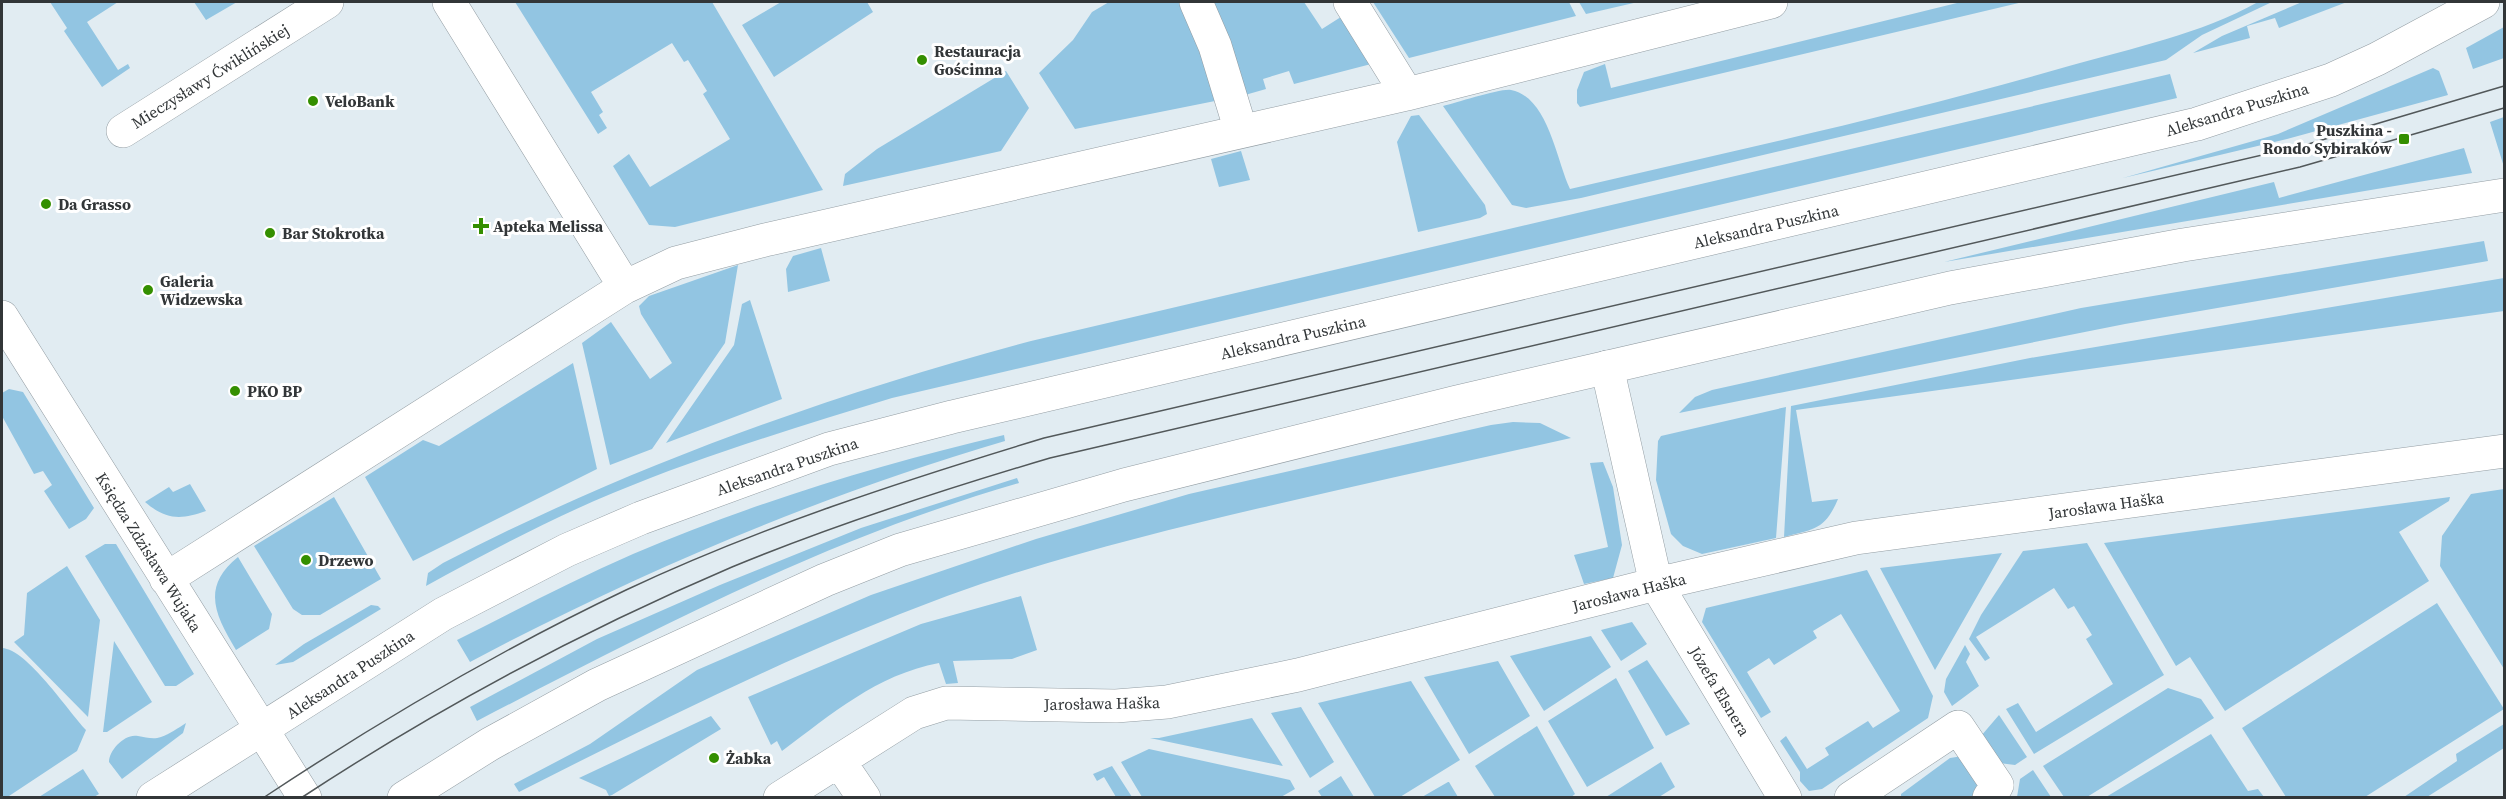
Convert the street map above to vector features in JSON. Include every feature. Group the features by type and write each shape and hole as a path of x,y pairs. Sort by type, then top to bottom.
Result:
{"street":[{"name":"Mieczysławy Ćwiklińskiej","path":"123,130 327,2"},
{"path":"449,2 626,287"},
{"path":"1196,2 1218,54 1242,131"},
{"path":"1350,2 1407,94"},
{"path":"166,579 626,287 668,265 765,240 1407,94 1771,2"},
{"name":"Aleksandra Puszkina","path":"153,798 458,606 567,550 641,518 829,449 963,415 2197,124 2270,102 2331,80 2377,59 2483,2"},
{"path":"404,798 490,744 597,685 754,611 900,550 1124,484 1607,367 1950,288 2081,263 2505,195"},
{"name":"Księdza Zdzisława Wujaka","path":"2,317 302,792"},
{"name":"Józefa Elsnera","path":"1607,367 1656,584 1785,798"},
{"name":"Jarosława Haška","path":"780,798 914,713 946,703 1116,706 1167,702 1327,668 1656,584 1856,538 2505,451"},
{"path":"1867,793 1958,728 1997,785 1989,798"},
{"path":"839,760 864,798"}],"shaded area":[{"path":"50,2 118,2 87,22 118,70 128,64 130,68 102,87 64,31 67,28"},
{"path":"194,2 237,2 206,20"},
{"path":"515,2 712,2 823,190 675,227 649,225 613,166 629,154 650,187 730,139 703,94 707,91 688,60 684,62 672,43 591,92 603,112 599,115 607,128 598,134"},
{"path":"781,2 867,2 873,12 774,77 742,25"},
{"path":"1109,2 1183,2 1220,100 1075,129 1039,73 1073,40 1092,12"},
{"path":"1207,2 1304,2 1322,29 1344,15 1375,63 1294,84 1289,71 1263,79 1266,89 1245,95"},
{"path":"1373,2 1569,2 1576,16 1409,58"},
{"path":"1579,2 1638,2 1586,14"},
{"path":"1961,2 2023,2 1580,107 1577,103 1577,90 1584,72 1605,64 1611,88"},
{"path":"2258,2 2272,2 2202,35 2166,60 1581,198 1526,208 1512,205 1443,106 1506,90 1524,95 1542,116 1570,189 1945,100 2190,32"},
{"path":"2302,2 2347,2 2279,28 2275,18 2247,26 2250,38 2193,53 2222,36"},
{"path":"2504,27 2504,58 2473,69 2466,48"},
{"path":"2433,68 2439,71 2448,95 2287,139 2123,178 2278,134"},
{"path":"1006,71 1029,108 1001,151 843,186 845,174 877,149"},
{"path":"2170,74 2177,98 892,398 716,454 647,479 541,526 426,586 428,573 443,563 585,495 731,436 879,385 955,362 1031,341"},
{"path":"1419,115 1485,205 1487,214 1480,218 1418,232 1397,142 1411,116"},
{"path":"2504,117 2504,167 2490,122"},
{"path":"2464,148 2472,173 1944,262 2274,182 2279,198"},
{"path":"1241,151 1250,180 1219,187 1211,159"},
{"path":"2484,241 2488,261 2125,324 1679,413 1695,397 1712,390 2081,308"},
{"path":"821,248 830,281 788,292 786,269 793,256"},
{"path":"738,265 725,343 652,449 610,465 582,343 611,322 650,379 672,363 641,314 639,306 649,296"},
{"path":"2504,278 2504,311 1796,410 1812,502 1838,499 1823,523 1811,530 1784,537 1791,406 2030,358"},
{"path":"750,300 782,399 666,443 734,345 742,304"},
{"path":"573,363 597,469 413,561 365,477 423,440 439,446"},
{"path":"9,389 23,392 94,508 86,519 69,529 44,491 52,485 43,471 34,474 2,416 2,393"},
{"path":"1786,407 1776,538 1702,554 1683,546 1671,534 1656,480 1658,441 1661,436"},
{"path":"1513,422 1540,423 1571,438 1181,527 1063,558 985,583 892,617 783,663 519,792 514,784 590,744 697,670 871,595 1036,539 1189,494 1491,425"},
{"path":"1004,435 1005,441 867,486 732,538 600,597 470,662 457,640 566,585 678,535 862,472"},
{"path":"1603,462 1613,487 1622,545 1613,578 1584,584 1574,555 1608,547 1590,463"},
{"path":"1017,478 1019,483 878,531 742,588 477,721 470,707 597,639 720,585 861,528"},
{"path":"190,484 206,511 174,517 160,512 145,502 169,487 173,492"},
{"path":"2504,489 2504,669 2440,566 2442,536 2471,494"},
{"path":"334,497 381,579 320,615 302,615 293,609 254,546"},
{"path":"2450,497 2449,501 2399,532 2429,581 2225,711 2190,657 2176,666 2104,543"},
{"path":"2087,543 2164,675 2034,754 2006,709 2018,703 2036,732 2113,684 2086,639 2092,635 2074,606 2068,609 2054,588 1976,637 1990,658 1985,661 1969,639 1981,615 2023,551"},
{"path":"105,544 116,544 194,674 176,686 165,686 85,556"},
{"path":"2002,553 1935,670 1880,568"},
{"path":"238,557 272,614 269,629 236,650 222,625 215,602 219,579 226,568"},
{"path":"67,566 100,620 88,717 14,642 24,635 27,593"},
{"path":"1867,570 1933,696 1928,718 1822,789 1809,791 1800,781 1800,772 1780,741 1786,736 1807,769 1829,755 1825,748 1868,721 1873,728 1900,711 1841,614 1813,631 1817,638 1774,665 1769,658 1747,672 1771,712 1761,718 1702,622 1706,608"},
{"path":"1021,596 1037,650 1012,659 953,661 958,683 946,684 939,663 895,677 875,686 837,710 782,751 777,741 771,745 748,697 921,624"},
{"path":"2437,603 2504,709 2365,797 2286,797 2242,728"},
{"path":"371,605 381,609 293,662 275,665 304,644"},
{"path":"1632,622 1647,644 1621,661 1601,630"},
{"path":"1591,636 1611,667 1544,711 1510,656"},
{"path":"114,641 152,702 107,732 103,732"},
{"path":"1965,645 1970,654 1966,662 1979,686 1952,706 1944,692 1946,679"},
{"path":"2,648 12,651 35,669 86,730 77,751 6,798 2,797"},
{"path":"1647,660 1690,724 1666,736 1628,671"},
{"path":"1498,661 1530,716 1469,754 1424,677"},
{"path":"1616,678 1654,748 1587,787 1548,721"},
{"path":"1411,681 1460,760 1400,797 1375,797 1318,703"},
{"path":"2168,688 2201,699 2214,718 2087,797 2064,797 2043,766"},
{"path":"1301,707 1334,762 1310,778 1271,713"},
{"path":"1999,715 2027,757 2015,765 1999,763 1981,736"},
{"path":"711,716 721,729 612,795 609,796 606,790 579,778"},
{"path":"1252,718 1283,766 1150,738 1159,738"},
{"path":"186,723 183,733 122,779 109,762 115,748 128,737 158,738"},
{"path":"2504,724 2504,748 2427,797 2404,797 2457,761 2456,754"},
{"path":"1537,726 1575,794 1570,798 1495,797 1475,766"},
{"path":"2211,734 2248,791 2258,789 2264,797 2106,797"},
{"path":"1149,749 1290,780 1295,789 1281,797 1142,797 1121,762"},
{"path":"1963,756 1984,782 1977,795 1972,797 1901,797 1901,794 1950,758"},
{"path":"1661,762 1675,787 1659,797 1606,797"},
{"path":"1112,766 1132,797 1116,797 1104,777 1097,781 1093,774"},
{"path":"83,769 99,794 94,797 39,797"},
{"path":"2033,770 2051,797 2017,797 2020,779"},
{"path":"1341,776 1354,797 1322,797 1318,791"},
{"path":"1448,782 1458,797 1422,797"}],"tram line":[{"path":"263,798 351,741 486,662 626,590 728,546 832,506 938,471 1044,438 2305,145 2504,86"},
{"path":"301,798 458,702 621,617 771,551 969,482 1050,458 2300,167 2504,108"}],"place":[{"name":"Restauracja Gościnna","path":"922,60"},
{"name":"VeloBank","path":"313,101"},
{"name":"Puszkina - Rondo Sybiraków","path":"2404,139"},
{"name":"Da Grasso","path":"46,204"},
{"name":"Apteka Melissa","path":"481,226"},
{"name":"Bar Stokrotka","path":"270,233"},
{"name":"Galeria Widzewska","path":"148,290"},
{"name":"PKO BP","path":"235,391"},
{"name":"Drzewo","path":"306,560"},
{"name":"Żabka","path":"714,758"}]}
